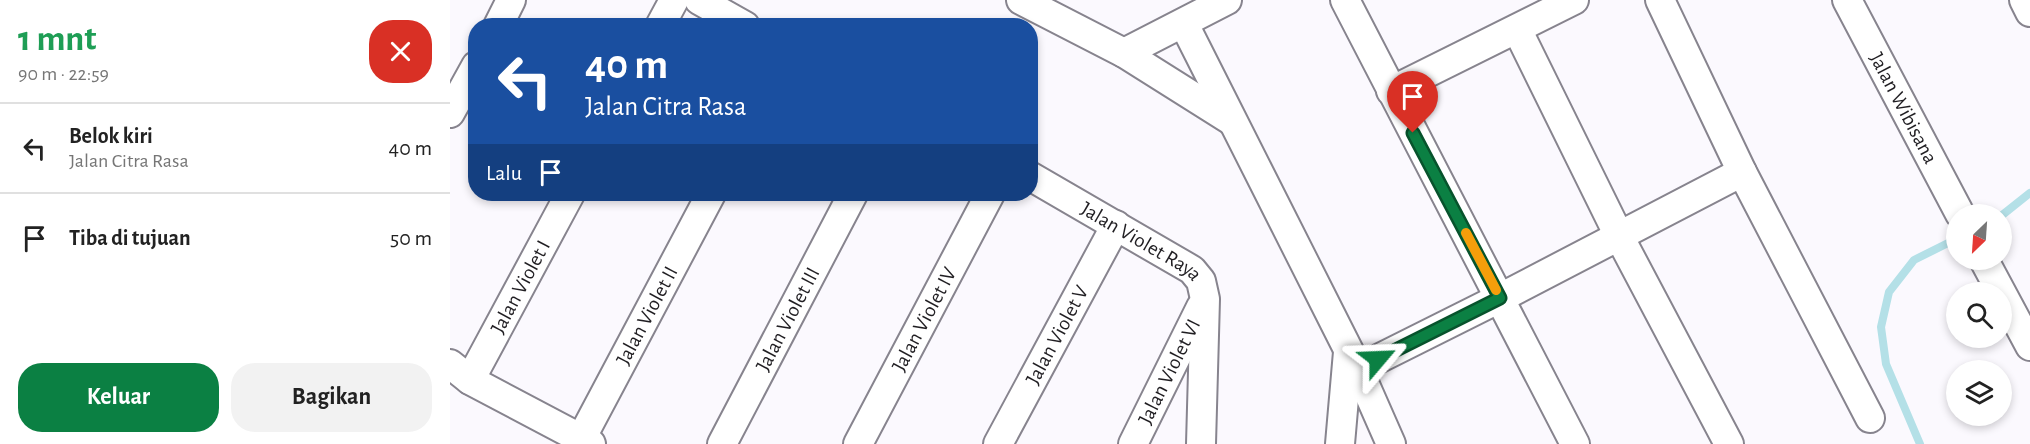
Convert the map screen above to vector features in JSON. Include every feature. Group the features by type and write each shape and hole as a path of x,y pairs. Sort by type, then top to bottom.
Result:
{"street":[{"path":"502,18 511,0"},
{"path":"664,18 674,0"},
{"path":"699,0 732,18"},
{"path":"1021,0 1124,53 1233,122"},
{"path":"1124,53 1227,0"},
{"path":"1345,0 1575,444"},
{"path":"1391,91 1574,0"},
{"path":"1660,0 1742,172 1870,418"},
{"name":"Jalan Wibisana","path":"1847,0 1955,204"},
{"path":"2024,0 2030,12"},
{"path":"1184,24 1353,360 1391,444"},
{"path":"1517,28 1619,236 1729,444"},
{"path":"450,113 468,80"},
{"path":"1353,360 1500,298 1742,172"},
{"name":"Jalan Violet Raya","path":"1038,181 1192,270 1201,281 1205,299 1201,444"},
{"name":"Jalan Violet I","path":"457,373 566,201"},
{"name":"Jalan Violet II","path":"586,442 707,201"},
{"name":"Jalan Violet III","path":"722,444 849,201"},
{"name":"Jalan Violet IV","path":"858,444 986,201"},
{"name":"Jalan Violet V","path":"998,444 1116,225"},
{"path":"1989,270 2030,346"},
{"name":"Jalan Violet VI","path":"1133,444 1205,299"},
{"path":"1340,444 1353,360"},
{"path":"457,373 586,442"}],"waterway":[{"path":"2012,207 2030,193"},
{"path":"1920,444 1886,364 1881,327 1889,292 1914,260 1946,244"}],"slow traffic":[{"path":"1466,233 1496,290"}],"route":[{"path":"1378,359 1500,298 1413,133"}]}
